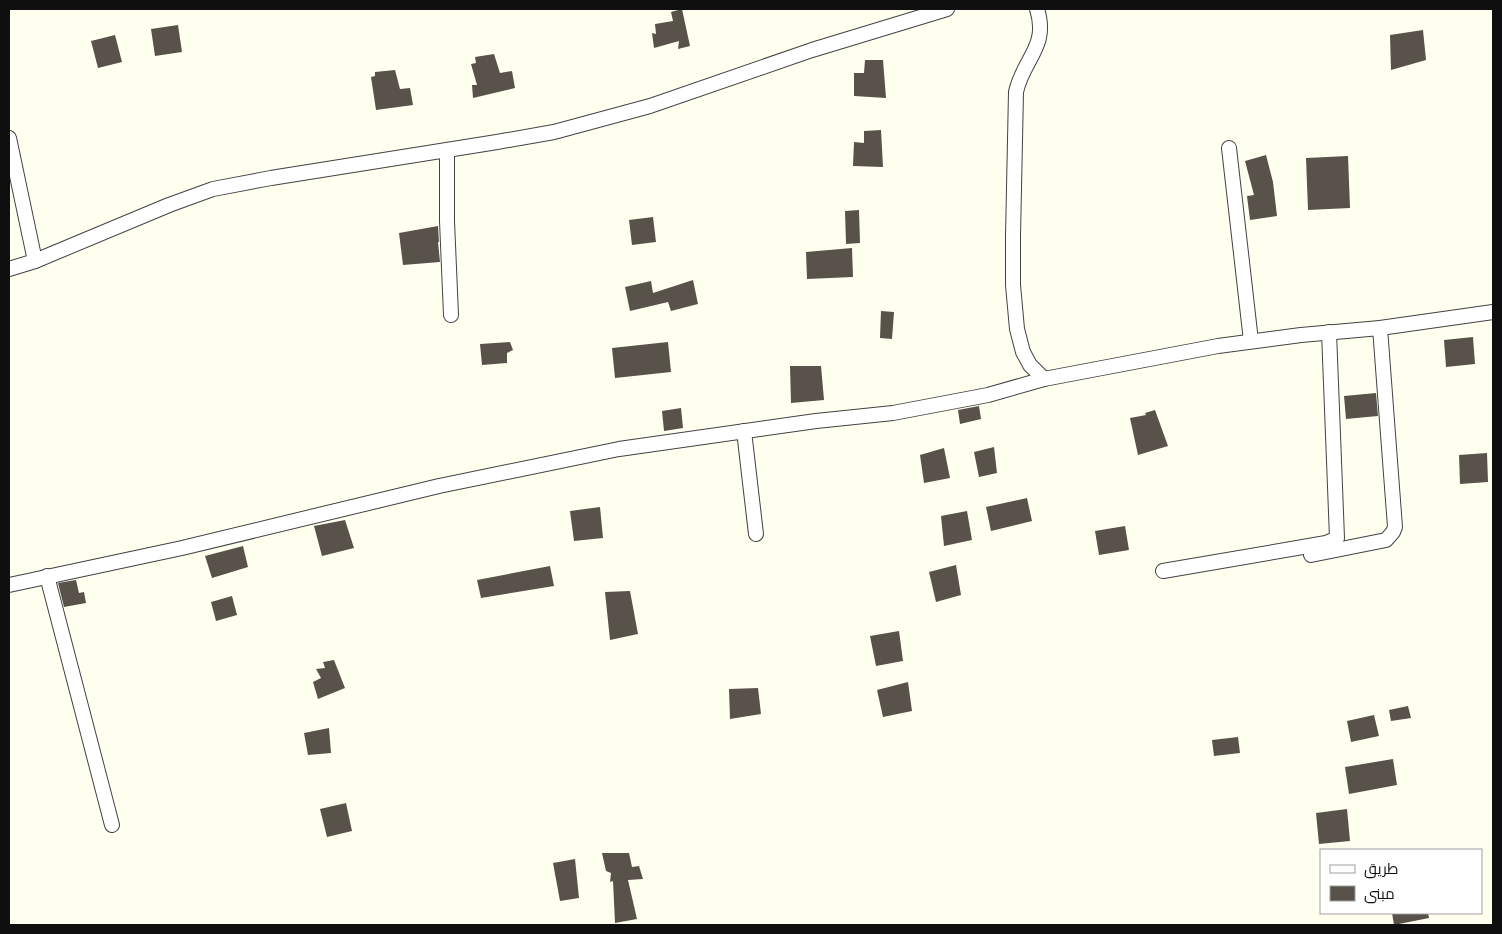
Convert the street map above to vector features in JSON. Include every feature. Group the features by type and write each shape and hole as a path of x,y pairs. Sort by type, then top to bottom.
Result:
{"street":[{"path":"9,269 35,261 169,205 224,186 554,132 650,106 821,47 947,9"},
{"path":"1037,9 1041,31 1037,46 1018,82 1016,92 1013,285 1017,329 1023,352 1030,365 1044,379"},
{"path":"9,138 35,261"},
{"path":"1229,148 1251,342"},
{"path":"447,150 447,221 451,315"},
{"path":"9,585 182,548 382,499 620,449 744,430 893,413 988,395 1044,379 1143,359 1251,342 1329,332 1380,328 1493,312"},
{"path":"1251,566 1386,540 1394,532 1380,328"},
{"path":"1163,571 1326,543 1338,538 1329,332"},
{"path":"744,430 756,534"},
{"path":"47,576 112,825"}],"building":[{"path":"682,9 690,46 678,49 679,41 654,48 652,33 656,34 655,24 673,21 671,12"},
{"path":"178,25 182,52 155,56 151,29"},
{"path":"1423,30 1426,60 1391,70 1390,35"},
{"path":"115,35 122,62 98,68 91,41"},
{"path":"494,54 500,73 512,71 515,88 473,98 472,85 477,85 471,64 476,63 475,57"},
{"path":"865,60 883,60 886,98 854,96 854,73 864,73"},
{"path":"395,70 400,89 410,88 413,105 376,110 371,77 375,76 375,72"},
{"path":"881,130 883,167 853,166 854,142 864,143 864,131"},
{"path":"1266,155 1273,182 1277,216 1250,220 1247,196 1254,195 1245,161"},
{"path":"1348,156 1350,208 1308,210 1306,158"},
{"path":"859,210 860,243 846,244 845,211"},
{"path":"653,217 656,242 632,245 629,220"},
{"path":"438,226 440,262 403,265 399,233"},
{"path":"852,248 853,277 807,279 806,252"},
{"path":"693,280 698,304 671,311 668,302 630,311 625,287 651,281 653,293"},
{"path":"881,311 894,312 892,339 880,338"},
{"path":"1473,337 1475,364 1446,367 1444,340"},
{"path":"510,342 513,350 507,353 507,363 482,365 480,344"},
{"path":"668,342 671,372 615,378 612,348"},
{"path":"790,366 821,366 824,400 791,403"},
{"path":"1376,393 1378,416 1346,419 1344,396"},
{"path":"979,406 981,419 960,424 958,410"},
{"path":"681,408 683,428 664,431 662,411"},
{"path":"1155,410 1168,446 1138,455 1130,418 1146,415 1145,413"},
{"path":"994,447 997,473 979,477 974,452"},
{"path":"944,448 950,478 924,483 920,455"},
{"path":"1487,453 1488,482 1460,484 1459,455"},
{"path":"1027,498 1032,521 991,531 986,507"},
{"path":"600,507 603,538 574,541 570,511"},
{"path":"967,511 972,540 944,546 941,516"},
{"path":"345,520 354,548 322,556 314,526"},
{"path":"1125,526 1129,550 1099,555 1095,531"},
{"path":"243,546 248,567 212,578 205,556"},
{"path":"956,565 961,595 936,602 929,572"},
{"path":"550,566 554,586 481,598 477,580"},
{"path":"76,580 79,593 84,592 86,603 64,607 58,583"},
{"path":"630,591 638,634 610,640 605,592"},
{"path":"232,596 237,615 216,621 211,602"},
{"path":"899,631 903,661 876,666 870,636"},
{"path":"334,660 345,688 318,699 313,682 321,678 316,669 325,668 323,662"},
{"path":"908,682 912,711 883,717 877,690"},
{"path":"758,688 761,714 730,719 729,689"},
{"path":"1408,706 1411,718 1391,721 1389,710"},
{"path":"1374,715 1379,736 1351,742 1347,721"},
{"path":"329,728 331,753 308,755 304,733"},
{"path":"1238,737 1240,753 1214,756 1212,740"},
{"path":"1393,759 1397,785 1349,794 1345,767"},
{"path":"346,803 352,831 327,837 320,809"},
{"path":"1347,809 1350,841 1319,844 1316,813"},
{"path":"602,853 629,853 632,867 639,866 643,879 628,880 637,919 615,923 613,881 610,882 611,873 606,871"},
{"path":"575,859 579,898 560,901 553,863"},
{"path":"1392,914 1428,914 1429,918 1394,925"}]}
